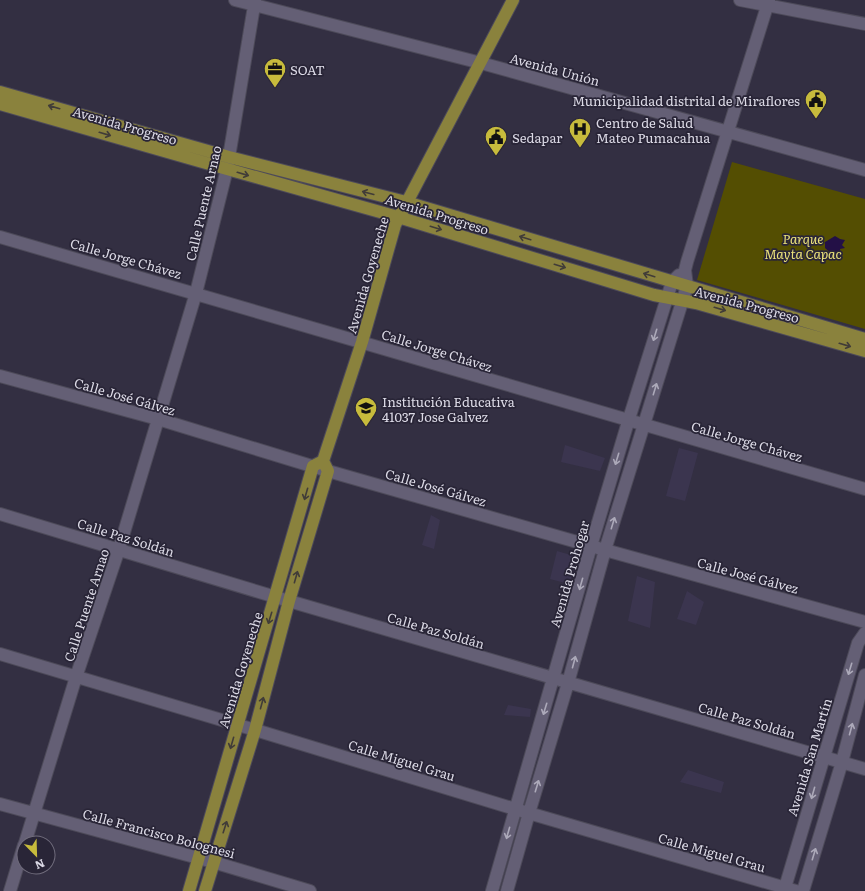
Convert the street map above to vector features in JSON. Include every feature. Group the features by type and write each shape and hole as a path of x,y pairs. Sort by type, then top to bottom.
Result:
{"main road":[{"name":"Avenida Goyeneche","path":"189,891 237,724 276,597 362,342 395,225 513,0"},
{"name":"Avenida Progreso","path":"0,92 229,156 406,202 865,339"},
{"name":"Avenida Progreso","path":"0,104 227,170 398,217 649,294 696,303 865,351"},
{"name":"Avenida Goyeneche","path":"205,891 255,730 289,601 321,466"}],"street":[{"name":"Avenida Unión","path":"236,0 254,2 481,63 865,170"},
{"path":"740,0 768,3 865,24"},
{"name":"Calle Puente Arnao","path":"27,835 76,677 119,549 196,293 227,170 254,2"},
{"path":"507,891 605,550 682,301 686,286 685,270 768,3"},
{"name":"Calle Jorge Chávez","path":"0,237 196,293 628,422 865,489"},
{"name":"Avenida Prohogar","path":"492,891 628,422 672,282 685,270"},
{"name":"Calle José Gálvez","path":"0,376 158,419 605,550 865,622"},
{"name":"Calle Paz Soldán","path":"0,514 289,601 865,769"},
{"name":"Avenida San Martín","path":"789,890 824,757 858,643 865,633"},
{"name":"Calle Miguel Grau","path":"0,654 789,890"},
{"path":"803,891 842,762 865,675"},
{"name":"Calle Francisco Bolognesi","path":"0,804 199,858 310,891"},
{"name":"Calle Puente Arnao","path":"10,891 16,871"}],"shaded area":[{"path":"835,236 845,240 842,245 845,248 840,249 841,254 837,253 833,255 825,248 825,242"},
{"path":"565,445 605,458 600,471 561,462"},
{"path":"679,448 698,453 685,501 666,496"},
{"path":"431,515 440,520 434,549 422,545"},
{"path":"557,551 578,557 569,584 550,579"},
{"path":"637,576 655,582 650,628 628,621"},
{"path":"687,591 704,602 696,625 677,619"},
{"path":"508,705 531,709 530,717 504,715"},
{"path":"688,770 724,782 721,793 680,782"}],"green space":[{"name":"Parque Mayta Capac","path":"732,162 865,199 865,329 697,280"}],"place":[{"name":"SOAT","path":"275,88"},
{"name":"Municipalidad distrital de Miraflores","path":"816,120"},
{"name":"Centro de Salud Mateo Pumacahua","path":"580,148"},
{"name":"Sedapar","path":"496,156"},
{"name":"Institución Educativa 41037 Jose Galvez","path":"366,428"}]}
